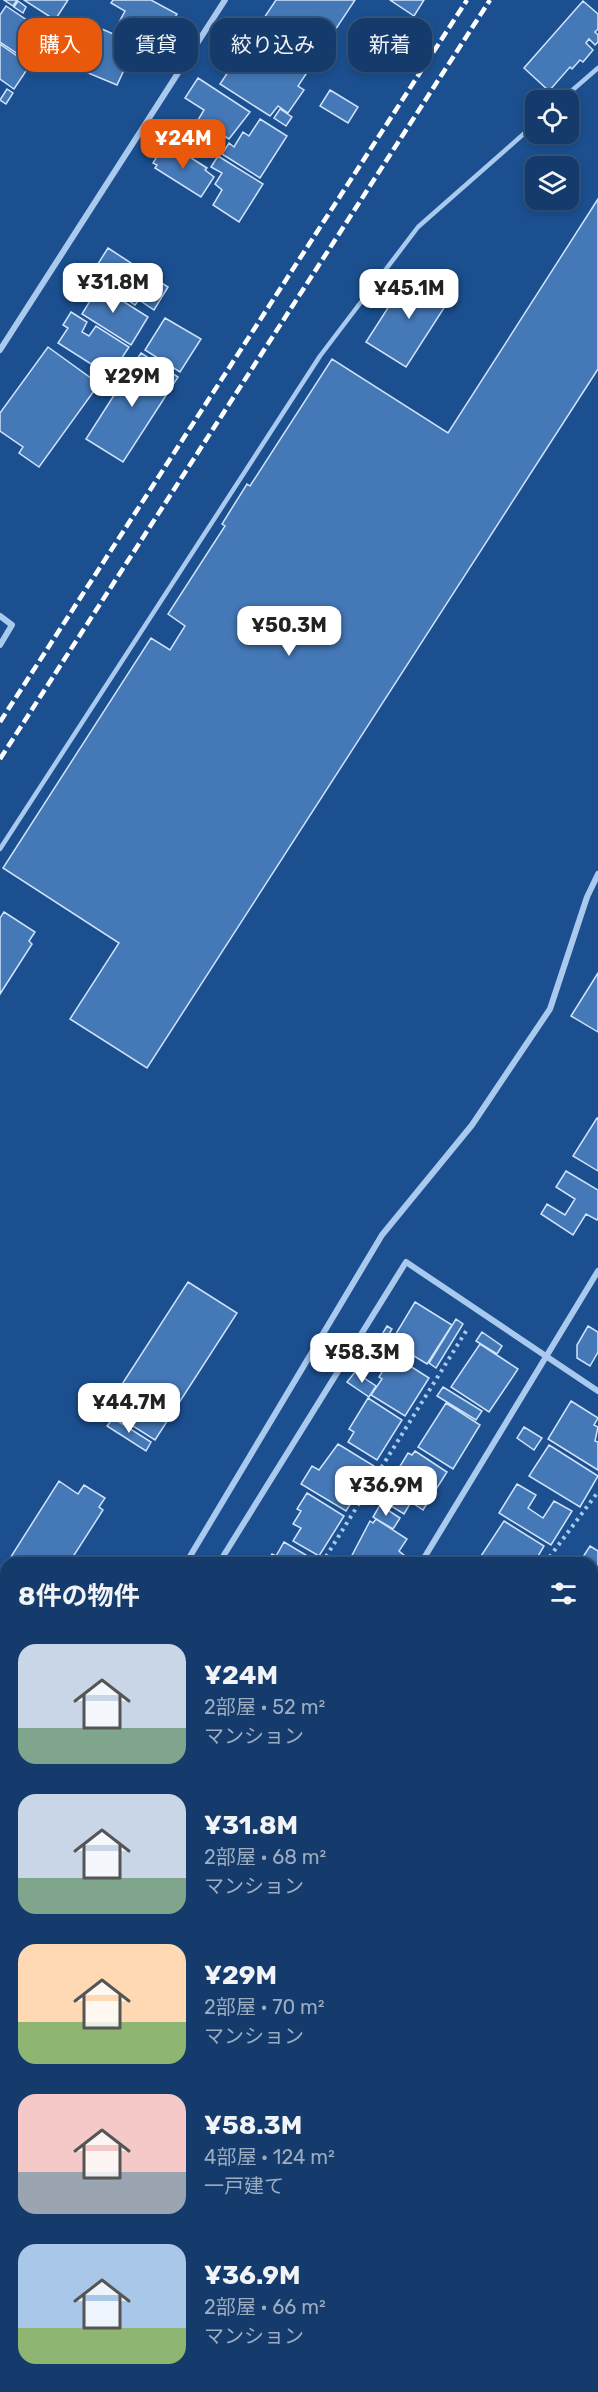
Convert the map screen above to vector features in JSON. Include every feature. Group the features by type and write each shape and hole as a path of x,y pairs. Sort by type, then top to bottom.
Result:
{"street":[{"path":"0,350 225,0"},
{"path":"0,616 12,625 0,645"},
{"path":"190,1557 382,1235 472,1125 550,1009 587,897 598,874"},
{"path":"223,1557 406,1262 598,1391"},
{"path":"425,1557 598,1271"}],"lane":[{"path":"573,90 598,68"},
{"path":"0,849 320,356 418,227 525,133"}],"path":[{"path":"326,1557 478,1312"},
{"path":"549,1557 598,1492"}],"building":[{"path":"4,0 17,0 13,6"},
{"path":"24,0 68,0 56,18 52,18"},
{"path":"113,0 151,0 177,14 175,18 121,18 125,11 111,3"},
{"path":"276,0 355,0 336,29 336,18 264,18"},
{"path":"390,0 424,0 414,16"},
{"path":"18,1 26,7 23,13 14,7"},
{"path":"583,1 598,14 598,29 595,32 598,35 598,42 595,45 589,39 586,43 593,50 583,62 580,60 572,69 570,67 550,90 524,68"},
{"path":"6,6 24,18 18,18 18,54 0,42 0,15"},
{"path":"102,29 114,34 114,72 123,72 117,85 86,72 102,72"},
{"path":"0,44 18,57 18,72 25,72 14,89 0,79"},
{"path":"228,72 307,72 298,86 304,90 288,113 278,106 270,116 220,84"},
{"path":"198,78 250,112 229,139 198,120 204,110 185,98"},
{"path":"7,89 13,93 6,104 0,100"},
{"path":"330,90 358,107 348,123 320,106"},
{"path":"280,109 292,117 286,126 274,118"},
{"path":"260,119 287,136 260,178 222,154 229,143 234,147 243,132 249,136"},
{"path":"166,142 207,168 205,170 214,177 201,197 155,168 157,165 153,163"},
{"path":"218,156 263,184 239,222 213,205 222,190 215,184 222,173 211,167"},
{"path":"598,199 598,369 147,1068 70,1019 119,943 3,868 151,638 170,650 185,626 168,614 225,526 222,524 247,484 250,486 332,359 448,433"},
{"path":"108,248 131,263 125,271 141,281 146,273 168,287 154,310 139,300 135,305 95,278 100,269 96,267"},
{"path":"411,272 451,297 406,367 366,342"},
{"path":"91,281 148,317 131,345 82,314 90,301 82,295"},
{"path":"71,312 87,322 82,332 89,336 96,326 129,347 110,376 58,343 68,328 63,325"},
{"path":"165,318 201,339 180,372 145,350"},
{"path":"48,347 99,384 39,467 19,453 23,447 0,431 0,413"},
{"path":"141,353 178,377 123,462 86,439"},
{"path":"4,912 35,932 29,941 32,944 0,994 0,918"},
{"path":"598,973 598,1032 571,1016"},
{"path":"598,1118 598,1171 573,1156"},
{"path":"566,1171 598,1190 597,1220 586,1214 573,1235 541,1214 547,1204 565,1215 575,1199 556,1187"},
{"path":"188,1282 237,1313 155,1440 106,1409"},
{"path":"415,1302 452,1325 427,1364 391,1342"},
{"path":"456,1319 463,1324 436,1368 429,1363"},
{"path":"387,1326 392,1329 386,1339 381,1336"},
{"path":"588,1326 598,1332 598,1352 590,1366 577,1358 577,1345"},
{"path":"482,1332 502,1346 497,1354 476,1341"},
{"path":"480,1344 518,1369 489,1412 451,1387"},
{"path":"396,1357 429,1378 405,1416 371,1395 382,1379 379,1377 385,1367 388,1369"},
{"path":"355,1372 376,1386 369,1397 347,1382"},
{"path":"443,1387 482,1411 476,1420 437,1396"},
{"path":"368,1398 402,1420 377,1460 348,1442 354,1432 349,1429"},
{"path":"571,1401 598,1418 594,1425 598,1427 595,1441 598,1442 598,1470 548,1439"},
{"path":"446,1403 480,1425 453,1469 418,1447"},
{"path":"113,1418 151,1442 146,1451 107,1426"},
{"path":"524,1427 542,1438 534,1450 517,1438"},
{"path":"338,1444 374,1466 346,1511 301,1484 312,1466 319,1470"},
{"path":"549,1445 598,1476 580,1507 529,1476"},
{"path":"415,1451 447,1472 423,1510 411,1502 404,1514 383,1501 402,1471 399,1468 408,1453 412,1455"},
{"path":"59,1481 78,1494 84,1485 105,1498 99,1507 103,1510 73,1557 11,1557"},
{"path":"517,1484 536,1495 528,1508 543,1518 554,1501 572,1511 551,1545 499,1513"},
{"path":"307,1493 344,1516 319,1556 293,1541 301,1528 293,1524 301,1511 297,1509"},
{"path":"380,1505 400,1518 393,1529 373,1517"},
{"path":"376,1519 407,1539 399,1551 404,1557 351,1557 370,1521 373,1523"},
{"path":"504,1521 544,1546 538,1557 481,1556"},
{"path":"284,1542 309,1557 270,1557 272,1554 276,1556"},
{"path":"590,1546 598,1551 598,1557 583,1557"}],"railway":[{"path":"0,722 467,0"},
{"path":"0,759 490,0"}]}
